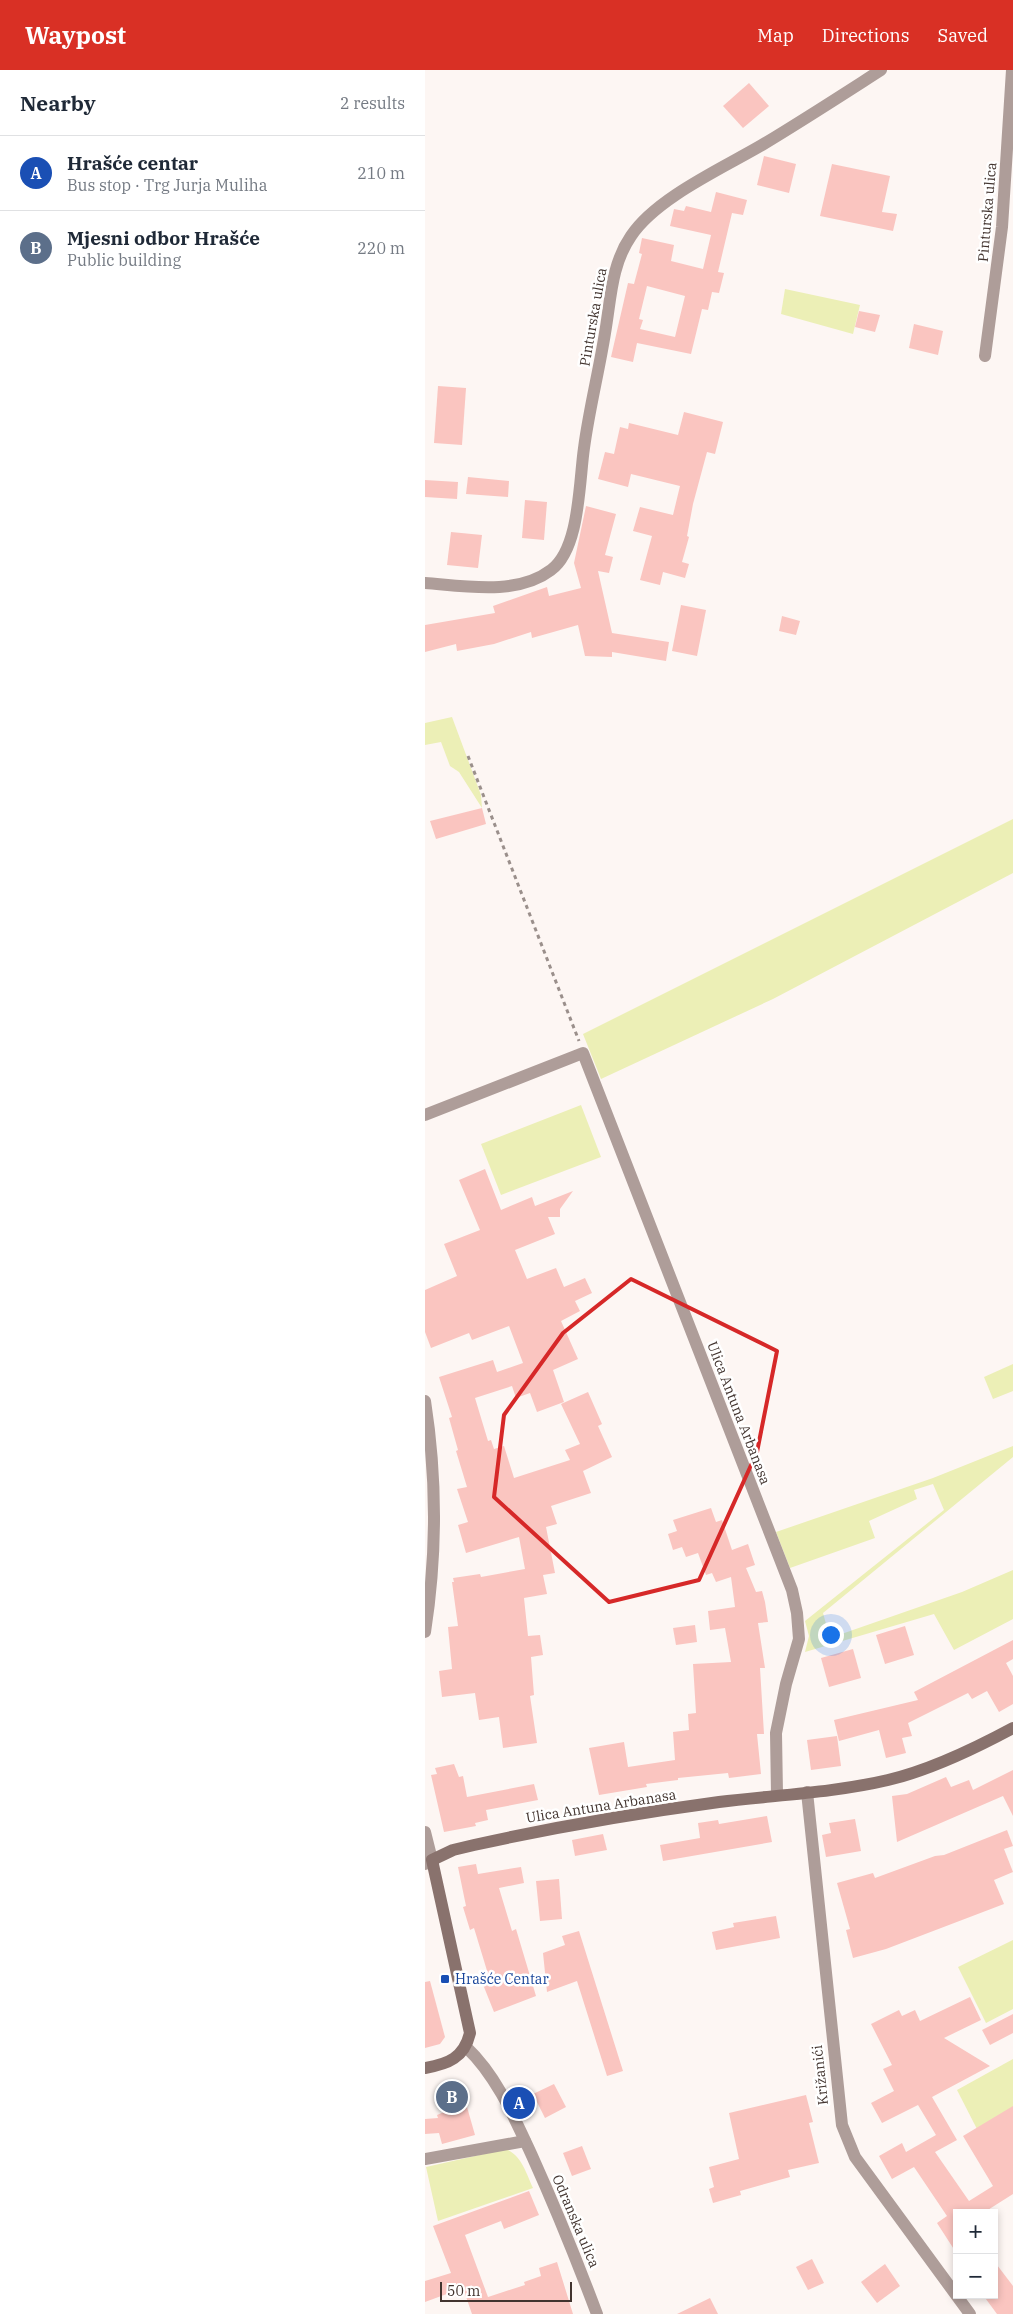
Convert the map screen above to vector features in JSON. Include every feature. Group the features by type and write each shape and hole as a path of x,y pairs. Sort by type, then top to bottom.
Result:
{"main road":[{"name":"Ulica Antuna Arbanasa","path":"429,1862 453,1850 474,1844 606,1818 777,1794 859,1786 915,1772 1013,1728"},
{"path":"425,2068 451,2062 466,2046 470,2033 429,1862"}],"street":[{"name":"Pinturska ulica","path":"425,583 501,586 539,577 551,570 563,558 569,546 577,506 584,447 615,270 632,234 651,213 675,196 881,70"},
{"name":"Pinturska ulica","path":"985,356 1003,227 1012,70"},
{"path":"425,1115 583,1053"},
{"name":"Ulica Antuna Arbanasa","path":"583,1053 791,1590 797,1613 799,1640 786,1684 776,1733 777,1794"},
{"path":"425,1400 431,1455 435,1535 434,1570 425,1632"},
{"name":"Križanići","path":"807,1792 841,2125 855,2157 970,2314"},
{"path":"425,1832 429,1862"},
{"name":"Odranska ulica","path":"466,2046 495,2082 525,2141 575,2254 597,2314"},
{"path":"425,2159 525,2141"}],"path":[{"path":"468,756 583,1053"}],"highlighted area":[{"path":"631,1279 777,1351 757,1452 699,1580 609,1602 494,1497 504,1415 563,1333"}],"green space":[{"path":"785,289 860,305 853,334 781,314"},
{"path":"452,717 481,795 482,808 459,772 450,766 441,742 425,745 425,723"},
{"path":"1013,819 1013,873 773,999 601,1079 583,1034"},
{"path":"581,1105 601,1157 501,1195 481,1144"},
{"path":"1013,1364 1013,1391 993,1399 984,1377"},
{"path":"1013,1446 1013,1457 823,1613 830,1638 962,1592 1013,1570 1013,1619 954,1650 934,1614 805,1652 809,1636 805,1621 944,1510 933,1484 914,1490 917,1499 869,1521 875,1538 790,1568 776,1532 933,1478"},
{"path":"1013,1940 1013,2009 986,2023 958,1967"},
{"path":"1013,2059 1013,2111 978,2131 957,2090"},
{"path":"506,2149 520,2160 533,2188 438,2221 426,2167"}],"building":[{"path":"749,83 769,106 743,128 723,106"},
{"path":"764,156 796,164 789,193 757,185"},
{"path":"832,164 890,176 882,212 897,214 893,231 820,216"},
{"path":"716,192 747,200 743,215 732,213 718,272 724,273 719,293 712,292 708,310 702,309 691,354 637,343 633,362 611,357 628,283 634,284 642,254 639,253 642,238 674,245 671,261 703,269 711,235 670,226 674,209 684,211 686,206 711,212","holes":["647,286 685,296 675,337 640,329 643,320 639,319"]},
{"path":"859,311 880,315 875,332 855,327"},
{"path":"914,324 943,331 938,355 909,348"},
{"path":"438,386 466,388 462,445 434,443"},
{"path":"684,412 723,422 715,454 707,452 693,504 687,536 689,537 682,562 689,564 685,578 663,572 660,585 640,580 652,536 633,531 640,507 673,515 680,486 631,474 628,487 598,479 605,452 614,454 620,427 628,429 629,423 678,435"},
{"path":"468,477 509,481 508,497 466,494"},
{"path":"425,480 458,482 457,499 425,497"},
{"path":"525,500 547,502 544,540 522,538"},
{"path":"586,506 616,514 605,555 613,557 609,573 598,571 612,633 669,642 666,661 612,652 612,657 585,656 578,625 532,638 531,632 494,644 457,651 456,644 425,652 425,625 495,613 493,606 547,587 549,596 581,588 574,563"},
{"path":"451,532 482,535 478,568 447,565"},
{"path":"681,605 706,610 697,656 672,651"},
{"path":"782,616 800,621 796,635 779,631"},
{"path":"482,808 486,824 436,839 430,821"},
{"path":"485,1169 501,1210 532,1197 535,1206 573,1191 560,1209 560,1217 548,1217 555,1234 515,1250 527,1279 556,1268 564,1287 585,1278 592,1293 575,1301 580,1311 561,1321 578,1359 553,1370 564,1402 537,1412 530,1393 516,1398 512,1386 475,1398 488,1441 491,1440 494,1449 504,1446 514,1478 570,1460 565,1450 580,1444 561,1404 588,1392 602,1424 598,1426 612,1457 583,1471 591,1493 551,1506 557,1524 546,1527 555,1573 543,1575 547,1594 524,1598 528,1636 540,1635 543,1655 531,1657 534,1695 530,1696 537,1743 503,1748 499,1717 479,1720 475,1693 442,1697 439,1671 452,1669 448,1627 458,1626 453,1578 480,1574 481,1577 525,1569 519,1537 466,1553 458,1525 468,1522 457,1489 467,1487 456,1451 458,1450 449,1418 452,1417 439,1377 493,1360 497,1372 523,1363 509,1326 472,1340 469,1333 431,1348 425,1332 425,1290 457,1276 444,1244 480,1230 459,1180"},
{"path":"711,1508 716,1522 722,1520 732,1550 748,1544 755,1565 746,1568 756,1592 762,1591 765,1602 768,1622 758,1623 765,1668 760,1668 764,1734 757,1734 761,1774 729,1778 728,1773 678,1778 678,1780 646,1784 647,1787 599,1795 589,1748 624,1742 628,1767 675,1760 673,1732 689,1730 688,1714 696,1713 693,1664 731,1662 725,1628 710,1630 708,1611 735,1607 731,1577 716,1582 712,1573 706,1575 698,1553 686,1557 682,1547 673,1550 668,1534 677,1531 673,1520"},
{"path":"695,1625 697,1642 676,1645 673,1628"},
{"path":"905,1626 914,1655 885,1664 876,1635"},
{"path":"1013,1640 1013,1659 1006,1663 1013,1676 1013,1704 999,1712 987,1691 972,1699 968,1693 908,1723 912,1736 902,1738 906,1753 886,1758 879,1730 839,1741 834,1720 918,1700 914,1692"},
{"path":"853,1649 861,1678 829,1687 821,1658"},
{"path":"837,1736 841,1766 811,1770 807,1740"},
{"path":"454,1764 459,1777 463,1776 467,1797 534,1784 538,1800 486,1810 488,1820 475,1823 476,1826 444,1832 431,1775 437,1774 435,1768"},
{"path":"1013,1770 1013,1816 1003,1796 897,1842 892,1796 907,1794 946,1777 951,1787 969,1780 973,1790"},
{"path":"767,1816 772,1842 663,1861 660,1845 700,1838 698,1823 718,1820 719,1824"},
{"path":"855,1819 861,1851 826,1857 822,1835 831,1833 829,1823"},
{"path":"1007,1830 1013,1846 1004,1849 1013,1872 994,1880 1004,1904 886,1949 853,1958 846,1930 850,1929 837,1883 873,1873 875,1878 935,1856 944,1855"},
{"path":"603,1834 607,1850 575,1856 572,1840"},
{"path":"476,1864 478,1874 521,1867 524,1883 499,1888 512,1931 516,1929 536,1996 494,2012 480,1977 488,1974 474,1928 470,1930 463,1907 466,1906 458,1867"},
{"path":"559,1879 562,1919 540,1921 536,1881"},
{"path":"776,1916 780,1938 716,1950 712,1932 734,1927 733,1923"},
{"path":"579,1931 623,2071 607,2076 577,1981 547,1992 543,1953 565,1945 562,1936"},
{"path":"430,1981 445,2037 440,2044 425,2048 425,1982"},
{"path":"970,1997 981,2020 944,2038 990,2066 932,2097 957,2140 935,2152 969,2201 993,2186 963,2136 1013,2106 1013,2194 989,2209 953,2209 953,2248 937,2223 947,2216 914,2167 892,2179 879,2156 902,2143 906,2152 936,2135 918,2105 882,2123 871,2103 894,2091 883,2069 892,2065 871,2024 899,2010 902,2016 915,2010 920,2021"},
{"path":"1013,2014 1013,2033 990,2045 982,2030"},
{"path":"456,2084 457,2087 461,2086 475,2135 442,2144 439,2133 425,2134 425,2119 438,2118 437,2115 444,2112 438,2088"},
{"path":"554,2084 566,2107 545,2118 533,2094"},
{"path":"806,2095 813,2122 809,2123 819,2163 788,2170 790,2177 740,2191 741,2195 713,2203 709,2189 714,2187 709,2167 739,2159 729,2113"},
{"path":"582,2146 591,2169 572,2176 563,2153"},
{"path":"529,2191 539,2215 504,2229 501,2221 465,2235 488,2297 525,2285 524,2282 541,2276 539,2268 557,2262 573,2314 472,2314 463,2288 425,2302 425,2281 451,2273 433,2226"},
{"path":"812,2259 824,2283 808,2290 796,2267"},
{"path":"885,2264 900,2286 877,2303 861,2282"},
{"path":"998,2266 1013,2286 1013,2314 997,2314 986,2299 998,2299"},
{"path":"710,2298 718,2314 677,2314"}],"place":[{"name":"Hrašće Centar","path":"445,1979"},
{"name":"Mjesni odbor Hrašće","path":"452,2097"},
{"name":"Hrašće centar","path":"519,2103"}]}
